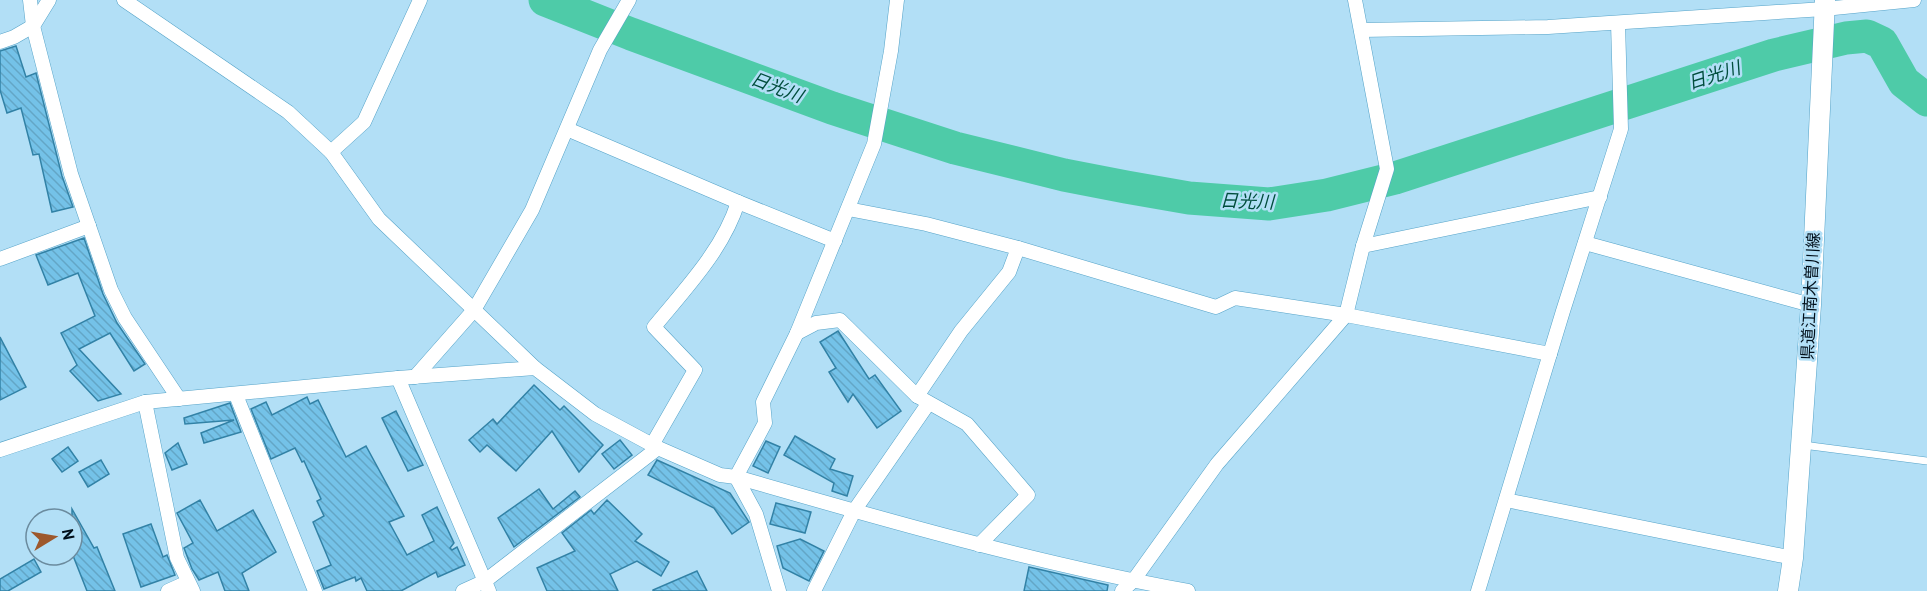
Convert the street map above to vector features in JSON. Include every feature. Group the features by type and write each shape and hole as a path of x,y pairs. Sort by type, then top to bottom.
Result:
{"main road":[{"name":"県道江南木曽川線","path":"1788,591 1793,558 1811,305 1825,5"}],"street":[{"path":"30,0 33,26 71,174 111,290 125,318 179,399"},
{"path":"0,42 33,26 49,0"},
{"path":"124,0 288,112 331,152 380,219 535,368 595,414 655,446 720,475 736,477 854,512 1128,586 1180,590"},
{"path":"331,152 364,122 420,0"},
{"path":"415,377 474,310 531,210 600,50 629,0"},
{"path":"736,477 765,423 763,402 797,333 874,144 891,51 897,0"},
{"path":"1128,586 1217,464 1346,315 1387,169 1354,0"},
{"path":"1361,30 1548,27 1914,0"},
{"path":"1478,591 1621,129 1618,23"},
{"path":"567,129 835,241"},
{"path":"1364,246 1600,197"},
{"path":"463,591 487,586 655,446 695,370 654,327 705,263 732,220 738,202"},
{"path":"848,209 926,224 1018,248 1216,307 1235,298 1346,315 1550,354"},
{"path":"0,259 89,226"},
{"path":"1585,243 1811,305"},
{"path":"814,591 854,512 923,400 961,331 1009,272 1018,248"},
{"path":"797,333 816,323 840,320 923,400 967,424 1028,495 979,545"},
{"path":"0,450 146,402 398,378 535,368"},
{"path":"398,378 487,586"},
{"path":"236,395 315,591"},
{"path":"146,402 177,558 191,586 168,591"},
{"path":"736,477 756,513 779,591"},
{"path":"1506,500 1793,558"}],"lane":[{"path":"1801,444 1927,462"}],"building":[{"path":"16,46 26,77 36,73 62,176 73,207 52,212 39,154 33,155 21,108 7,113 0,90 0,51"},
{"path":"84,238 103,294 117,323 145,364 134,371 110,333 79,349 121,394 98,401 70,371 77,365 61,333 95,316 78,273 48,285 36,255"},
{"path":"838,331 869,379 875,375 901,411 877,428 853,394 848,402 829,372 836,368 820,342"},
{"path":"0,337 26,387 0,400"},
{"path":"534,385 560,410 564,406 603,445 579,472 552,431 516,471 487,445 480,452 469,440 493,419 497,424"},
{"path":"307,397 310,404 318,400 346,457 366,446 404,516 389,522 407,555 434,541 422,515 437,507 454,543 450,548 452,550 457,547 465,565 438,577 436,572 401,591 367,591 361,578 356,581 355,577 324,589 317,571 331,565 313,522 324,516 317,501 321,499 304,461 302,462 295,448 271,459 251,409 266,402 272,415"},
{"path":"230,403 241,432 204,443 201,433 234,420 185,424 184,418"},
{"path":"396,411 423,465 408,471 382,418"},
{"path":"795,436 835,459 830,469 853,476 847,496 832,491 834,483 784,455"},
{"path":"620,440 632,455 614,469 602,454"},
{"path":"766,441 780,447 768,473 753,466"},
{"path":"178,443 187,464 172,470 165,453"},
{"path":"68,447 78,461 62,472 52,459"},
{"path":"101,460 109,474 88,487 79,472"},
{"path":"657,460 730,493 749,522 732,534 714,508 648,475"},
{"path":"539,489 553,509 575,491 580,497 514,547 498,518"},
{"path":"200,500 217,531 253,510 276,552 242,573 249,591 225,591 218,572 199,580 192,569 184,548 193,543 177,513"},
{"path":"607,500 642,534 635,541 669,562 661,576 637,561 610,574 618,591 547,591 537,568 575,551 562,533 591,510 594,514"},
{"path":"776,503 811,512 805,533 770,524"},
{"path":"151,524 163,557 167,555 175,575 141,587 123,534"},
{"path":"84,530 94,548 97,547 115,591 87,591 78,567 84,567"},
{"path":"800,539 824,551 809,581 783,568 777,546"},
{"path":"24,565 24,567 38,567 41,572 8,591 0,591 0,579"},
{"path":"1029,567 1108,585 1107,591 1024,591"},
{"path":"697,571 707,591 653,591 653,590"}],"waterway":[{"name":"日光川","path":"545,0 832,108 955,148 1064,175 1126,187 1189,198 1269,204 1327,195 1395,178 1774,55 1846,38 1867,36 1882,43 1904,82 1927,100"}]}
